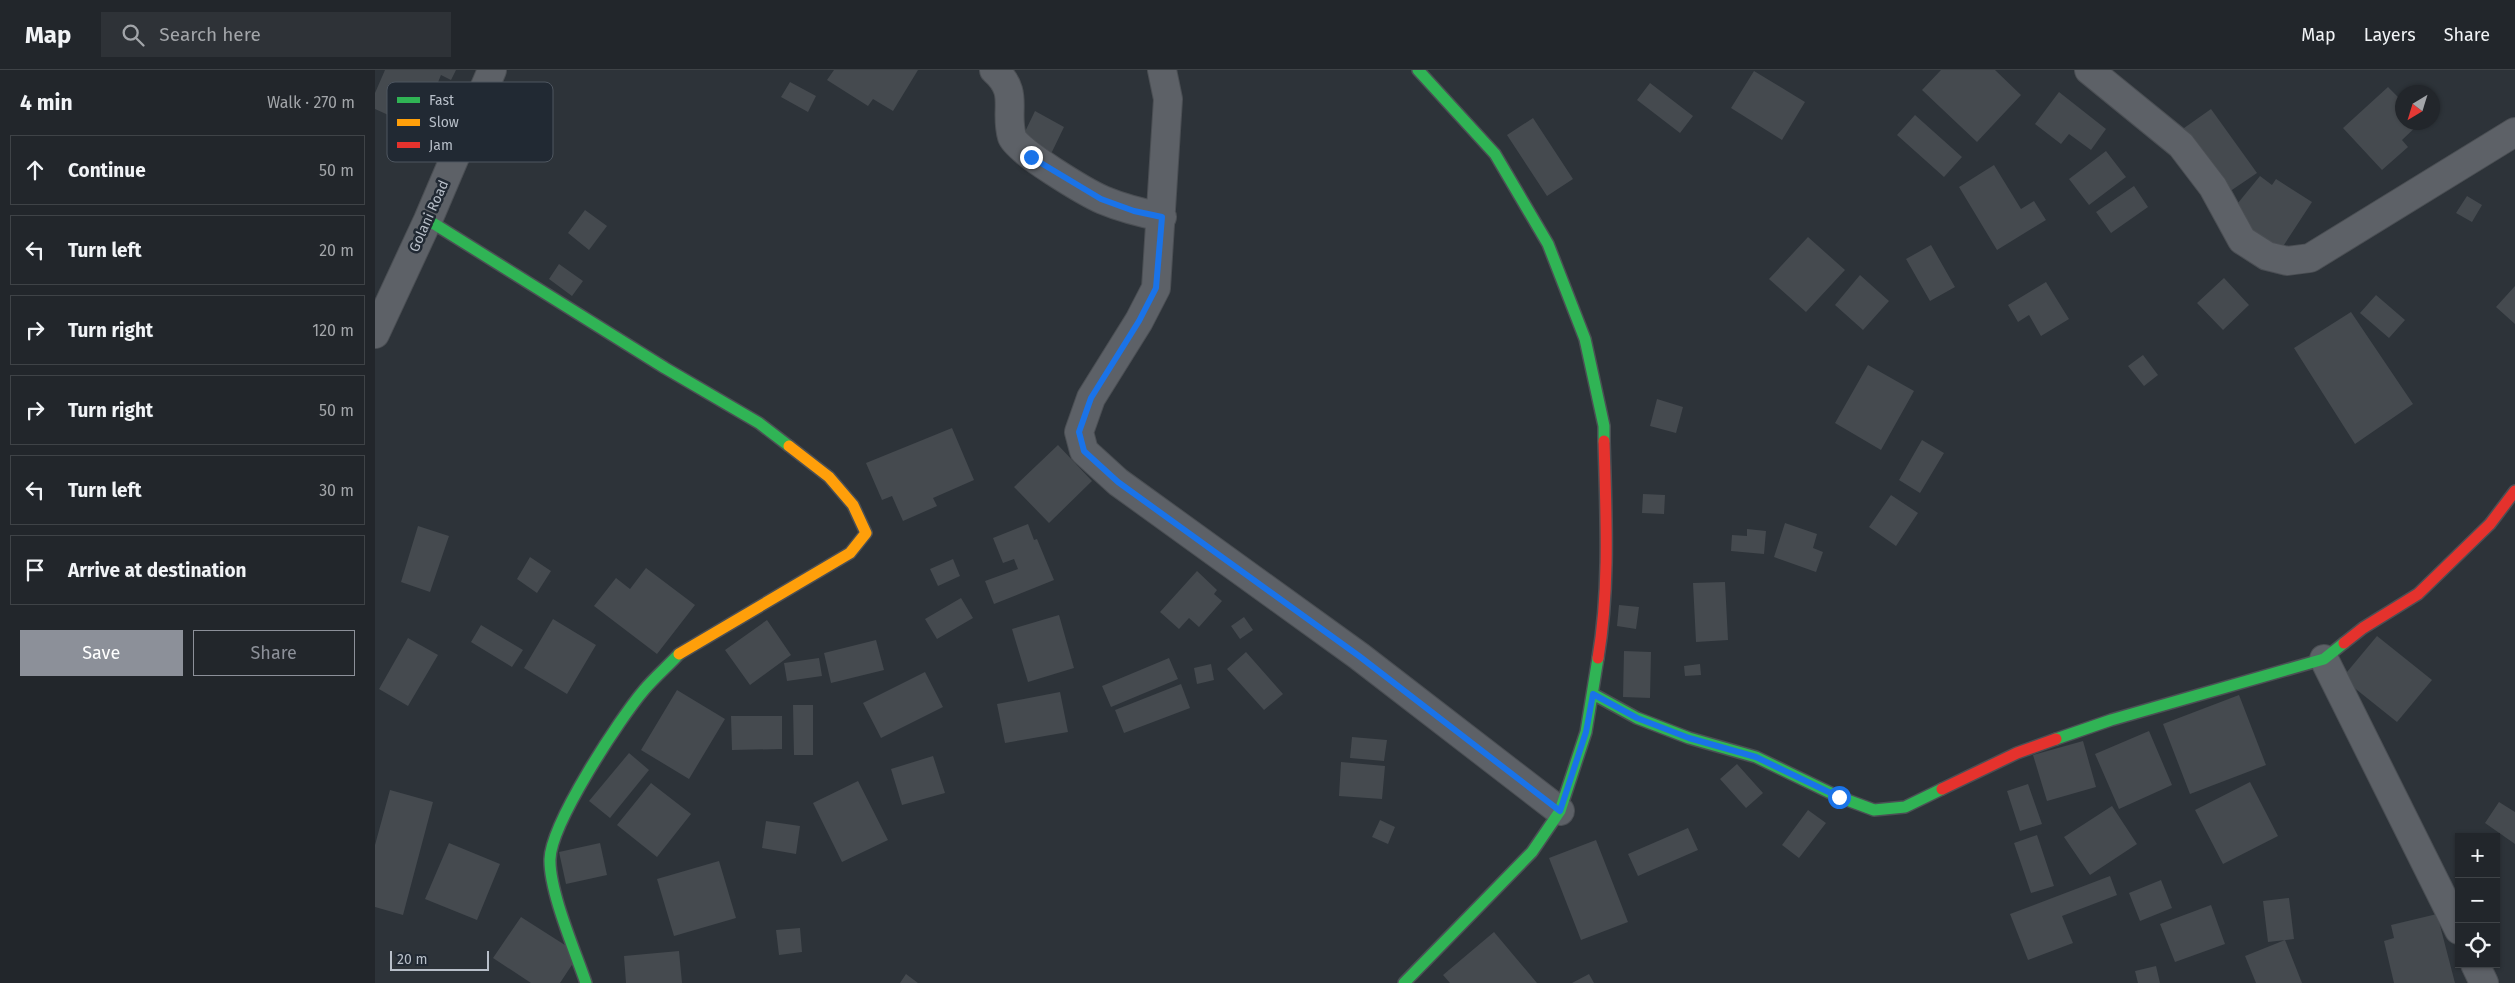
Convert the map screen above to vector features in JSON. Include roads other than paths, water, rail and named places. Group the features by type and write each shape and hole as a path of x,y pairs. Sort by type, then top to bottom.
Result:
{"street":[{"name":"Golani Road","path":"487,82 492,70"},
{"path":"994,70 1002,77 1011,95 1009,117 1012,138 1016,144 1031,157 1101,199 1134,211 1162,217"},
{"path":"1162,70 1168,99 1156,288 1139,321 1091,398 1079,432 1084,451 1118,482 1359,656 1560,811"},
{"path":"1404,983 1532,852 1560,811 1586,732 1593,694 1603,627 1607,536 1604,426 1585,339 1548,244 1495,154 1418,70"},
{"path":"2089,70 2181,145 2213,187 2242,240 2267,256 2287,261 2310,258 2515,132"},
{"name":"Golani Road","path":"375,334 453,162"},
{"path":"428,220 665,368 759,423 829,477 853,505 867,534 850,553 681,652 644,690 586,775 559,830 550,858 556,895 586,983"},
{"path":"1593,694 1637,718 1689,738 1756,757 1839,797 1874,810 1905,807 2017,753 2111,720 2324,659 2363,628 2418,594 2490,524 2515,492"},
{"path":"2324,659 2456,923"},
{"path":"2477,968 2485,983"}]}
